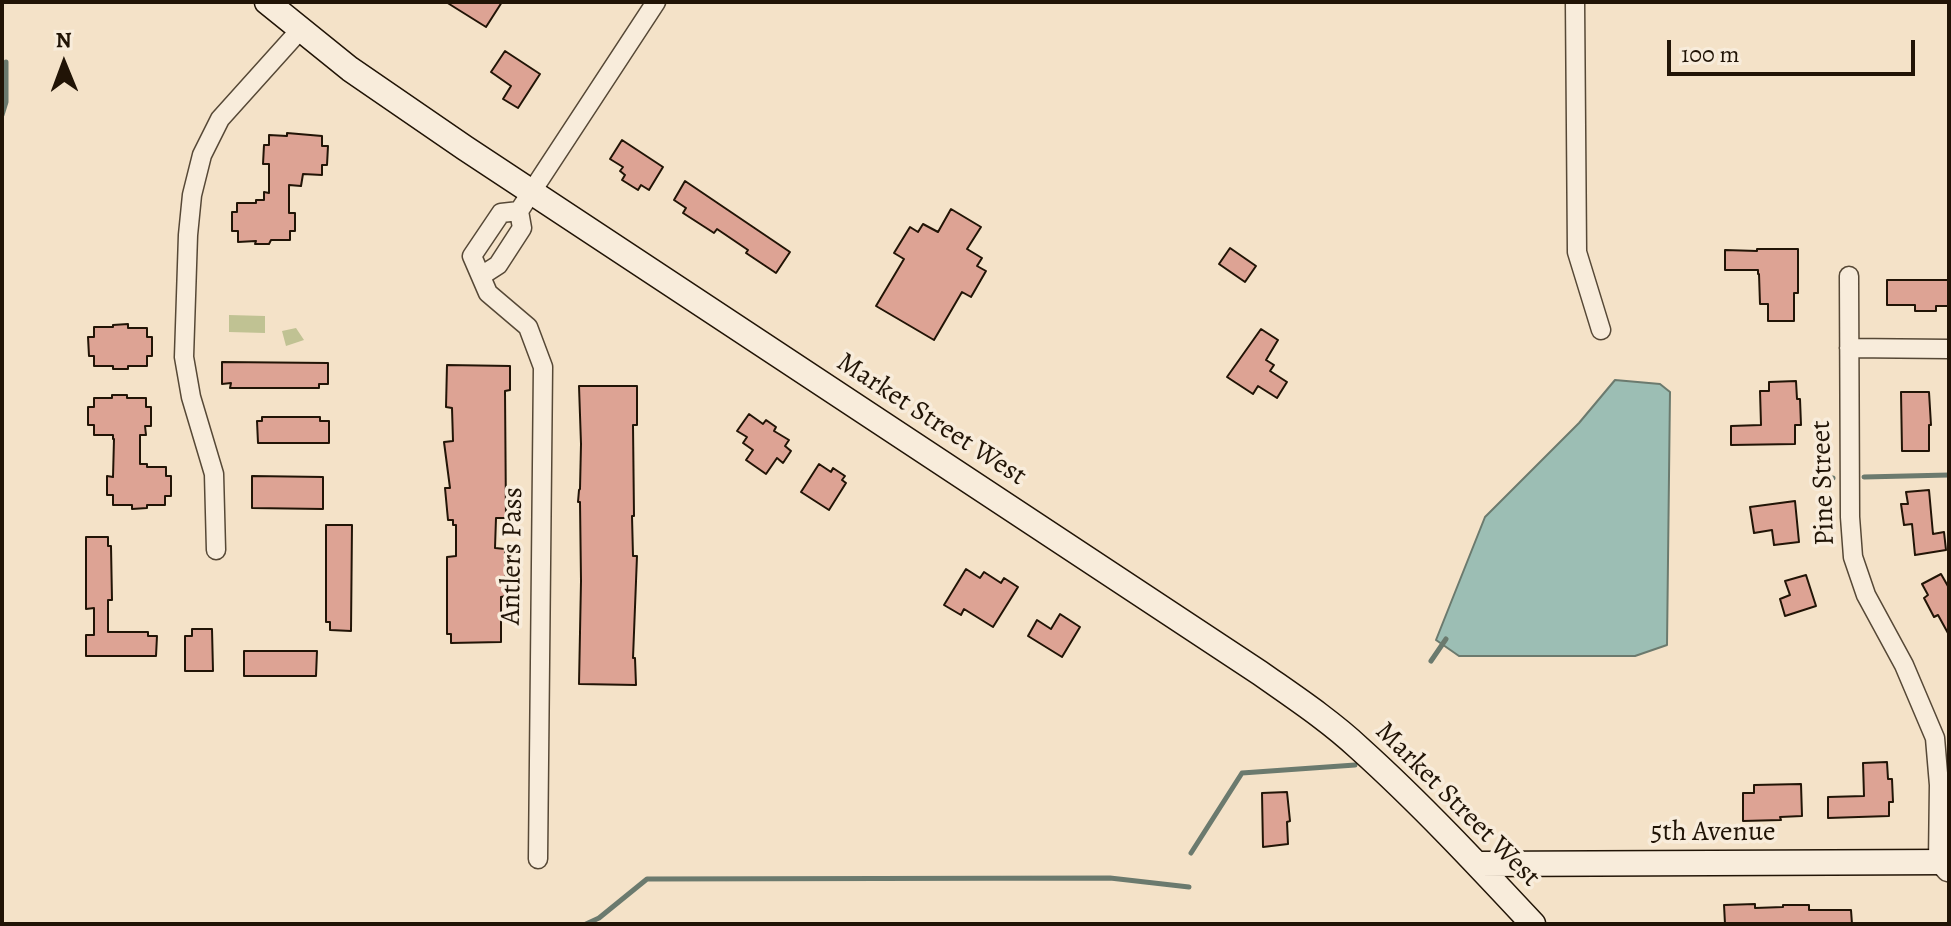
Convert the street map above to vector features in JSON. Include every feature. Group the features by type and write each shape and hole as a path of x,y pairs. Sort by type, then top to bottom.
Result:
{"main road":[{"name":"Market Street West","path":"267,2 350,69 526,201 1260,673 1326,721 1358,747 1533,924"},
{"name":"5th Avenue","path":"1477,864 1945,866"}],"street":[{"path":"526,201 501,213 472,256 481,276 498,265 522,228 526,201 656,2"},
{"path":"1575,2 1577,252 1601,330"},
{"path":"216,550 214,474 191,397 184,357 192,195 202,155 220,119 300,30"},
{"name":"Antlers Pass","path":"481,276 488,293 528,327 543,367 538,859"},
{"name":"Pine Street","path":"1849,276 1850,517 1853,557 1866,595 1904,665 1935,738 1945,866"},
{"path":"1849,348 1949,349"}],"green space":[{"path":"229,315 265,316 265,333 229,332"},
{"path":"296,328 304,340 286,346 282,331"}],"water":[{"path":"1615,380 1660,384 1670,392 1667,645 1635,656 1459,656 1436,640 1485,517 1579,423"}],"building":[{"path":"446,2 502,2 486,27"},
{"path":"505,51 540,74 518,108 503,99 511,86 491,72"},
{"path":"287,133 322,136 322,146 328,146 327,165 322,165 322,175 303,174 301,186 289,185 289,213 295,213 295,231 290,231 290,240 271,240 269,244 238,242 238,231 232,231 232,212 237,212 237,203 256,203 256,200 264,200 264,192 269,193 269,164 263,164 264,145 269,145 269,135 287,136"},
{"path":"622,140 663,167 649,190 641,185 638,190 622,180 625,175 620,171 623,167 610,159"},
{"path":"685,181 790,252 776,273 717,229 714,233 683,213 686,208 674,200"},
{"path":"951,209 981,227 967,249 982,258 977,266 986,271 971,297 962,292 934,340 876,306 904,259 894,253 910,227 918,232 923,224 938,232"},
{"path":"1230,248 1256,266 1245,282 1219,264"},
{"path":"1798,249 1798,293 1794,293 1794,321 1768,321 1768,304 1760,304 1758,270 1725,270 1725,250"},
{"path":"1887,280 1949,280 1949,306 1936,306 1936,311 1915,311 1915,305 1887,305"},
{"path":"128,324 128,328 147,328 147,337 152,337 152,356 147,356 147,366 113,369 113,366 94,366 94,356 89,356 88,337 94,337 94,327"},
{"path":"1261,329 1278,340 1266,360 1274,365 1270,371 1287,382 1277,398 1258,386 1253,394 1227,377"},
{"path":"222,362 328,363 328,384 319,384 319,388 230,388 231,383 222,384"},
{"path":"447,365 510,366 510,390 505,391 506,518 496,518 495,548 505,549 506,596 501,597 501,642 451,643 451,634 447,634 447,557 456,556 456,525 453,525 453,520 448,520 445,488 450,488 444,442 453,441 452,408 446,407"},
{"path":"1796,381 1801,425 1795,425 1795,444 1731,445 1731,426 1761,425 1760,391 1769,391 1769,382"},
{"path":"579,386 637,386 637,425 633,425 632,516 633,556 637,556 633,658 636,685 579,684"},
{"path":"1901,392 1929,392 1929,451 1902,451"},
{"path":"112,395 146,398 146,407 151,407 151,426 145,426 146,435 140,435 140,464 166,467 166,476 171,476 171,496 165,496 165,505 132,509 132,505 113,505 113,495 107,495 107,476 113,477 114,439 113,435 94,435 94,425 88,425 88,407 94,407 94,398 112,398"},
{"path":"749,414 763,424 766,420 776,427 774,431 789,440 785,446 791,451 783,463 777,458 766,474 746,460 753,450 743,443 747,437 737,431"},
{"path":"262,417 320,417 320,421 329,421 329,443 258,443 257,421 262,421"},
{"path":"819,464 845,476 842,480 846,483 829,510 801,492"},
{"path":"252,476 323,477 323,509 252,508"},
{"path":"1929,490 1933,534 1944,532 1946,550 1915,555 1912,524 1904,525 1901,504 1908,504 1906,492"},
{"path":"1795,501 1799,542 1774,545 1772,530 1754,533 1750,507"},
{"path":"326,525 352,525 351,631 330,630 330,622 326,622"},
{"path":"86,537 108,537 108,546 111,546 112,600 108,600 108,632 148,632 148,636 157,636 156,656 86,656 86,635 94,635 94,608 86,609"},
{"path":"966,569 980,578 984,572 1001,583 1004,578 1018,587 993,627 964,609 961,615 944,605"},
{"path":"1941,574 1949,588 1949,635 1938,615 1934,617 1924,598 1928,595 1922,584"},
{"path":"1806,575 1816,606 1785,616 1780,599 1790,595 1785,581"},
{"path":"1060,614 1080,627 1062,657 1028,636 1037,620 1051,629"},
{"path":"192,629 212,629 213,671 185,671 185,636 192,636"},
{"path":"244,651 317,651 316,676 244,676"},
{"path":"1887,762 1888,779 1892,779 1893,802 1889,802 1889,816 1828,818 1828,797 1864,796 1863,763"},
{"path":"1801,784 1802,816 1743,821 1743,793 1754,793 1754,785"},
{"path":"1287,792 1290,821 1287,822 1288,844 1263,847 1262,793"},
{"path":"1755,904 1755,908 1809,905 1809,910 1851,910 1852,924 1725,924 1724,905"}],"waterway":[{"path":"2,115 6,102 6,62"},
{"path":"1864,477 1949,475"},
{"path":"1821,478 1833,478"},
{"path":"1431,661 1446,639"},
{"path":"1191,853 1242,773 1355,765"},
{"path":"586,924 599,918 647,879 1110,878 1189,887"}]}
